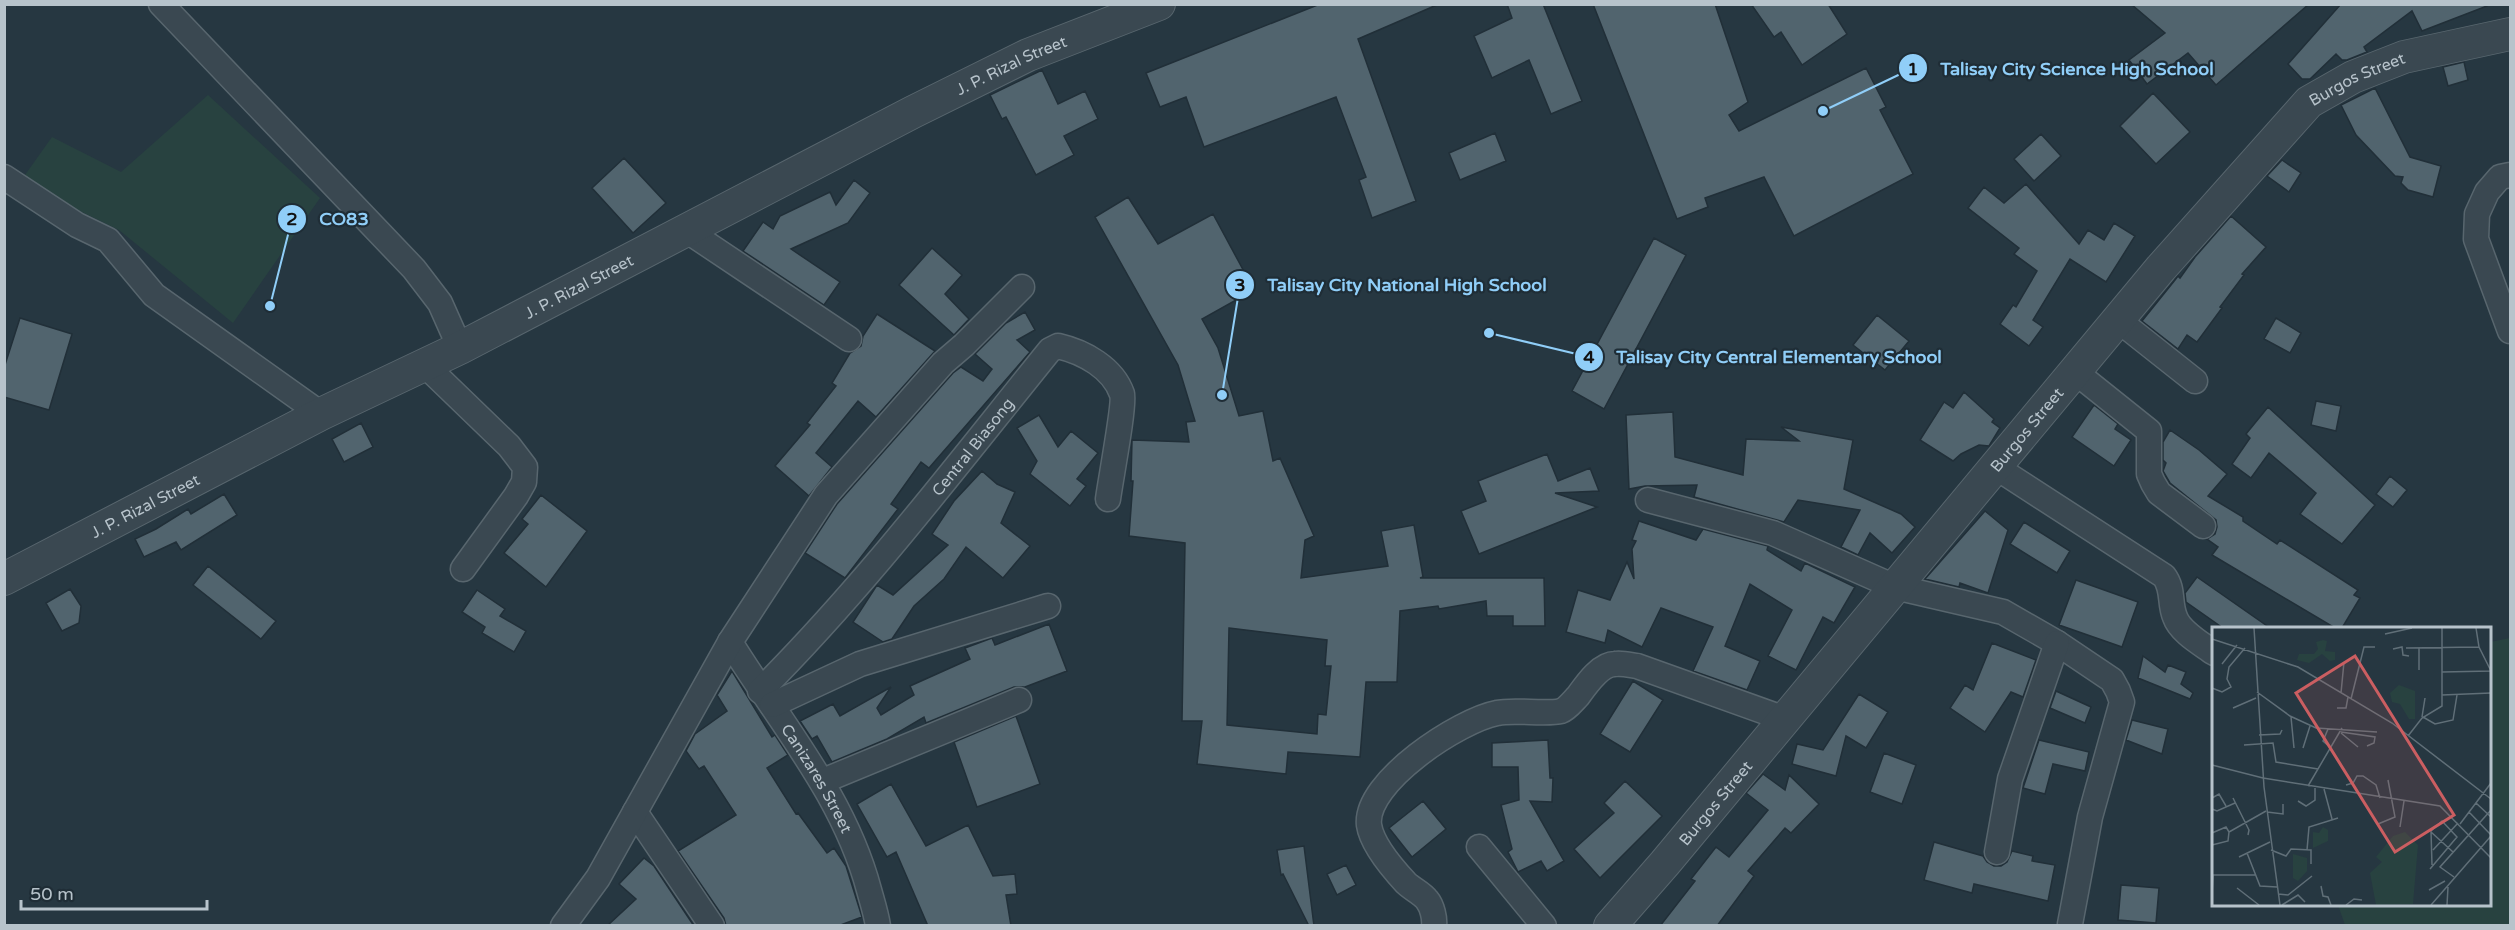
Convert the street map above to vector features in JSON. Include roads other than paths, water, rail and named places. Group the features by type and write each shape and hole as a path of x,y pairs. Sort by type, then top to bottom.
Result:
{"street":[{"path":"161,4 414,269 440,303 460,348"},
{"name":"J. P. Rizal Street","path":"4,579 321,414 460,348 1028,55 1152,6"},
{"name":"Burgos Street","path":"1610,926 2161,268 2309,102 2353,77 2404,57 2511,34"},
{"path":"2511,175 2500,177 2487,192 2477,214 2476,239 2511,331"},
{"path":"4,177 77,225 108,240 154,295 321,414"},
{"path":"686,230 849,339"},
{"path":"563,926 598,878 730,642 826,495 942,363 964,345 1022,287"},
{"path":"2118,320 2195,381"},
{"name":"Central Biasong","path":"766,698 809,643 879,564 1050,350 1059,346 1096,362 1114,379 1123,396 1108,499"},
{"path":"424,364 509,446 525,467 524,483 463,568"},
{"path":"2074,371 2149,431 2151,464 2149,474 2152,483 2159,493 2204,526"},
{"path":"1994,466 2164,576 2172,590 2175,619 2180,626 2212,651"},
{"path":"1648,500 1773,533 1895,587 2003,612 2112,680 2122,702 2090,817 2070,924"},
{"path":"766,698 860,664 1048,606"},
{"name":"Canizares Street","path":"730,642 823,781 862,864 874,924"},
{"path":"1997,852 2010,779 2057,644"},
{"path":"1434,926 1435,919 1427,899 1407,884 1396,870 1377,845 1369,825 1373,804 1387,784 1451,731 1496,713 1561,711 1572,703 1597,673 1612,663 1637,666 1785,719"},
{"path":"823,781 1019,700"},
{"path":"635,812 712,926"},
{"path":"1479,847 1544,926"}],"place":[{"name":"Talisay City Science High School","path":"1823,111"},
{"name":"CO83","path":"270,306"},
{"name":"Talisay City Central Elementary School","path":"1489,333"},
{"name":"Talisay City National High School","path":"1222,395"}]}
